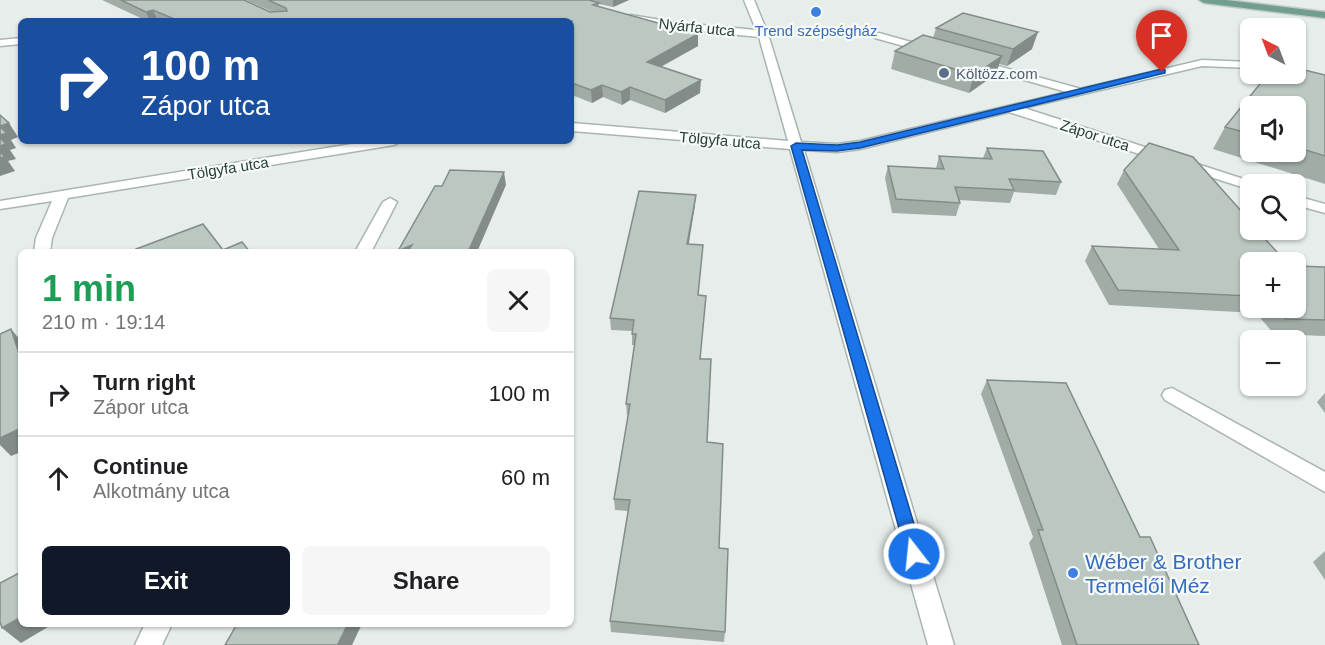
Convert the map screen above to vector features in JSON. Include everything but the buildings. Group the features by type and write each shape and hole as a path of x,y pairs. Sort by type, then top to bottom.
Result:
{"main road":[{"path":"1204,0 1325,15"}],"street":[{"path":"754,2 940,645"},
{"name":"Nyárfa utca","path":"618,15 680,26 763,34"},
{"path":"879,36 945,54"},
{"path":"0,42 18,41"},
{"path":"967,60 1077,91"},
{"path":"796,146 837,148 860,145 1077,91 1202,63 1240,65"},
{"name":"Zápor utca","path":"1010,108 1240,182"},
{"name":"Tölgyfa utca","path":"574,127 796,146"},
{"name":"Tölgyfa utca","path":"0,206 376,144"},
{"path":"42,249 44,238 62,195"},
{"path":"365,249 390,202"},
{"path":"1306,203 1325,209"},
{"path":"1172,395 1325,483"},
{"path":"148,645 157,627"}],"place":[{"name":"Trend szépségház","path":"816,12"},
{"name":"Költözz.com","path":"944,73"},
{"name":"Wéber & Brother Termelői Méz","path":"1073,573"}],"route":[{"path":"914,554 796,146 837,148 860,145 1162,72"}]}
